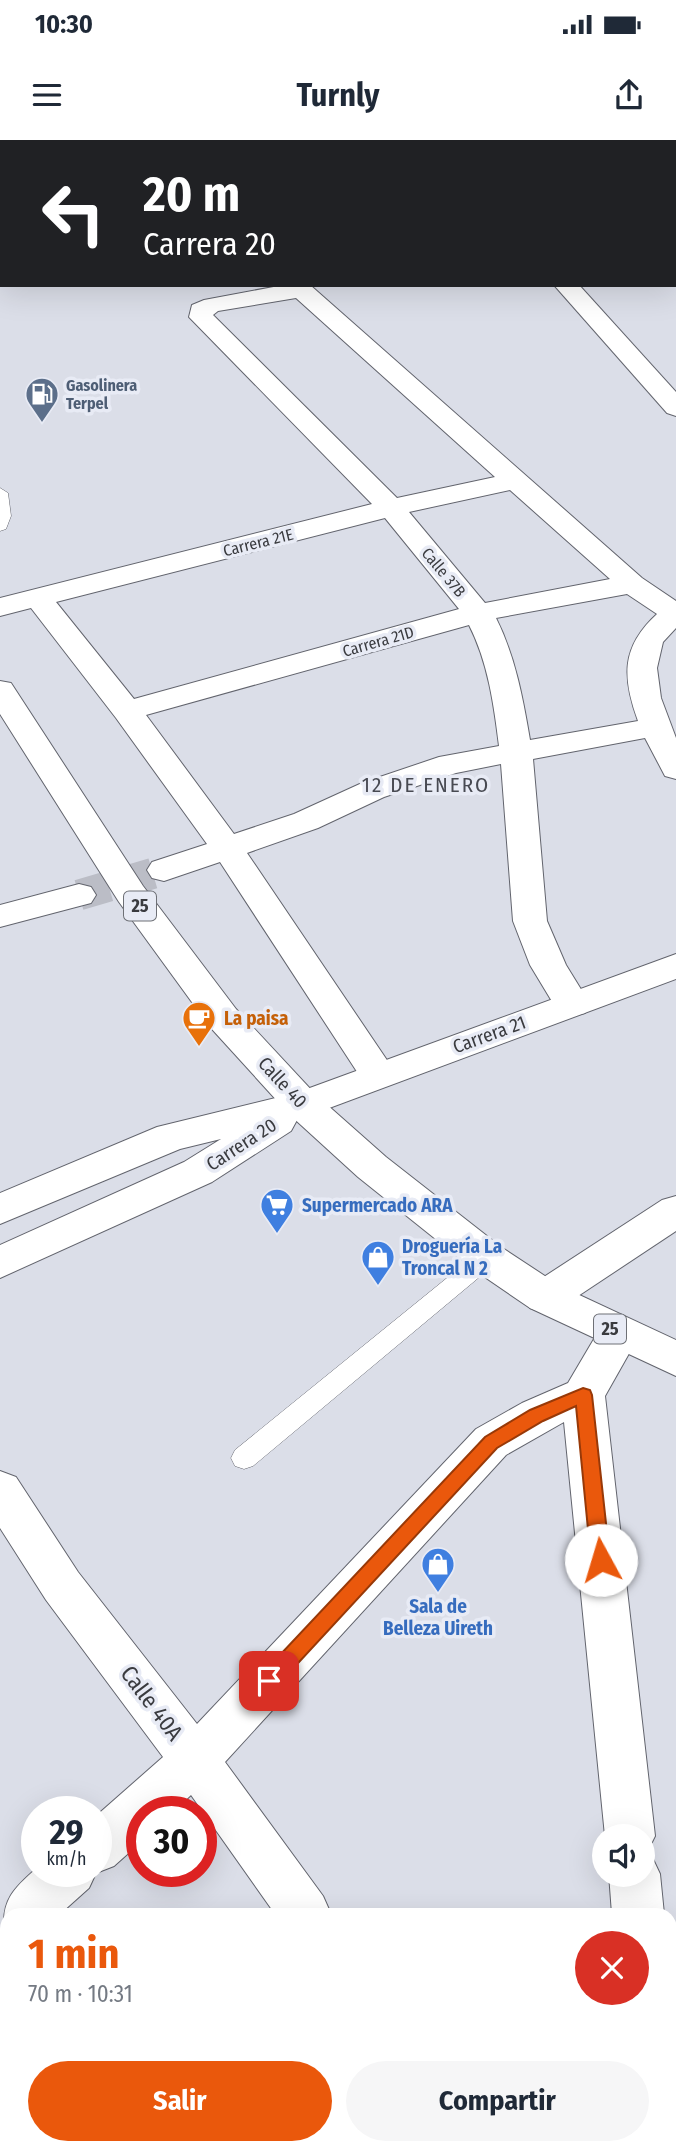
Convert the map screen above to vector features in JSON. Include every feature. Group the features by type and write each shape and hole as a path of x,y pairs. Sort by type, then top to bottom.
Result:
{"main road":[{"path":"568,287 676,408"},
{"name":"Calle 37B","path":"572,1004 548,965 530,921 516,751 508,698 492,640 478,613 391,509 201,317 201,310 212,305 299,288 632,584 676,613"},
{"name":"Carrera 21E","path":"0,607 517,480"},
{"name":"Carrera 21D","path":"127,710 478,613 632,584"},
{"path":"37,597 127,710 226,848 378,1075"},
{"path":"676,613 654,632 643,656 642,687 656,727 676,769"},
{"name":"Calle 40","path":"0,690 131,894 223,1018 303,1105 372,1167 486,1258 545,1297 676,1359"},
{"path":"164,870 306,821 373,790 450,764 656,727"},
{"path":"0,916 79,895"},
{"name":"Carrera 21","path":"303,1105 676,966"},
{"name":"Carrera 20","path":"0,1209 171,1137 303,1105"},
{"name":"Carrera 20","path":"0,1262 198,1172 303,1105"},
{"path":"545,1297 676,1210"},
{"path":"112,1835 195,1760 491,1442 537,1415 583,1395 619,1334"},
{"path":"583,1395 628,1824"},
{"name":"Calle 40A","path":"0,1490 62,1586 195,1760 301,1908"},
{"path":"30,1908 53,1887"},
{"path":"635,1887 637,1908"}],"lane":[{"path":"0,493 3,516 0,526"},
{"path":"244,1458 486,1258"}],"tunnel":[{"path":"79,895 164,870"}],"place":[{"name":"Gasolinera Terpel","path":"42,424"},
{"name":"La paisa","path":"199,1048"},
{"name":"Supermercado ARA","path":"277,1235"},
{"name":"Droguería La Troncal N 2","path":"378,1287"},
{"name":"Sala de Belleza Uireth","path":"438,1594"}],"district":[{"name":"12 DE ENERO","path":"426,785"}],"route":[{"path":"269,1681 491,1442 537,1415 583,1395 601,1560"}]}
